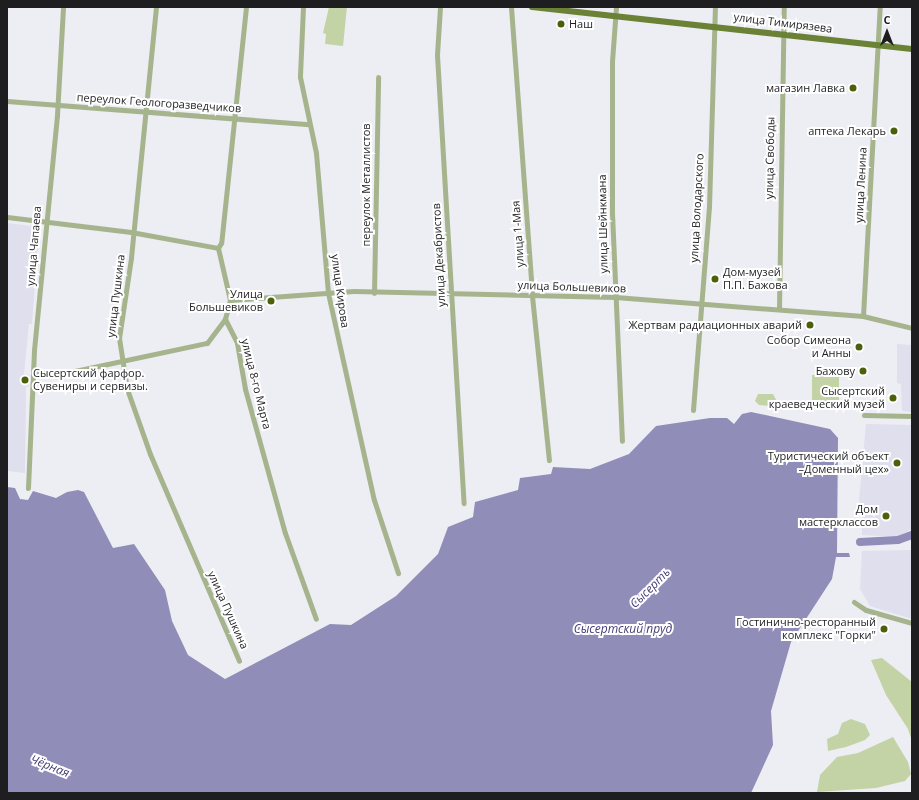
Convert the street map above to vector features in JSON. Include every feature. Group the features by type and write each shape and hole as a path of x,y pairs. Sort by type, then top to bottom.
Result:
{"main road":[{"name":"улица Тимирязева","path":"532,7 912,48"}],"street":[{"name":"улица Чапаева","path":"28,488 33,373 57,115 56,105 63,7"},
{"name":"улица Пушкина","path":"156,7 146,110 131,232 131,258 119,338 124,362 127,389 150,454 239,661"},
{"path":"33,373 70,372 124,362 181,346 207,343 225,319 230,300 218,248 221,243 236,118 246,7"},
{"name":"улица Кирова","path":"303,7 300,77 316,153 328,293 374,500 398,573"},
{"name":"улица Декабристов","path":"440,7 437,55 464,502"},
{"name":"улица 1-Мая","path":"512,7 532,296 549,460"},
{"name":"улица Шейнкмана","path":"616,7 612,93 615,298 622,441"},
{"name":"улица Володарского","path":"693,410 709,207 715,7"},
{"name":"улица Свободы","path":"780,309 784,7"},
{"name":"улица Ленина","path":"863,316 880,7"},
{"name":"переулок Металлистов","path":"374,293 378,77"},
{"name":"переулок Геологоразведчиков","path":"7,101 146,110 310,124"},
{"path":"7,217 131,232 218,248"},
{"name":"улица Большевиков","path":"230,300 328,293 452,293 615,298 702,303 863,316 912,328"},
{"name":"улица 8-го Марта","path":"225,319 237,343 245,389 285,533 316,619"},
{"path":"864,416 912,416"},
{"path":"854,602 866,610 912,623"}],"shaded area":[{"path":"7,223 39,227 32,324 29,324 24,374 29,375 29,386 26,387 25,473 7,471"},
{"path":"897,344 912,345 912,412 902,411 901,384 897,383"},
{"path":"866,424 912,425 912,529 897,537 862,535 862,506 859,500"},
{"path":"912,550 912,619 870,606 860,589 862,551"}],"green space":[{"path":"329,7 347,7 343,46 325,44 326,34 323,33"},
{"path":"812,375 839,375 839,402 812,402"},
{"path":"758,394 773,394 780,407 759,405 755,401"},
{"path":"882,658 912,682 912,741 908,729 886,695 871,660"},
{"path":"851,719 865,724 870,735 865,740 846,747 828,751 827,739 838,734 842,723"},
{"path":"893,737 908,762 911,774 905,781 876,788 817,792 820,775 837,757 858,753"}],"water":[{"name":"Сысертский пруд","path":"751,412 830,429 838,438 837,553 849,553 850,557 836,557 832,579 791,642 771,711 773,745 751,793 7,793 7,487 15,488 20,499 28,500 33,491 56,498 67,492 78,490 84,492 113,548 134,544 165,590 172,621 188,655 225,679 330,624 351,625 396,596 438,554 448,527 473,517 475,502 518,490 520,478 551,474 553,467 590,469 629,454 656,426 710,418 727,418 734,424 742,414"}],"waterway":[{"name":"Сысерть","path":"860,542 898,540 912,535"}],"place":[{"name":"Наш","path":"561,24"},
{"name":"магазин Лавка","path":"853,88"},
{"name":"аптека Лекарь","path":"894,131"},
{"name":"Дом-музей П.П. Бажова","path":"715,279"},
{"name":"Улица Большевиков","path":"271,301"},
{"name":"Жертвам радиационных аварий","path":"810,325"},
{"name":"Собор Симеона и Анны","path":"859,347"},
{"name":"Бажову","path":"863,371"},
{"name":"Сысертский фарфор. Сувениры и сервизы.","path":"25,380"},
{"name":"Сысертский краеведческий музей","path":"893,398"},
{"name":"Туристический объект –Доменный цех»","path":"897,463"},
{"name":"Дом мастерклассов","path":"886,516"},
{"name":"Гостинично-ресторанный комплекс \"Горки\"","path":"884,629"}],"water label":[{"name":"Чёрная","path":"50,766"}]}
